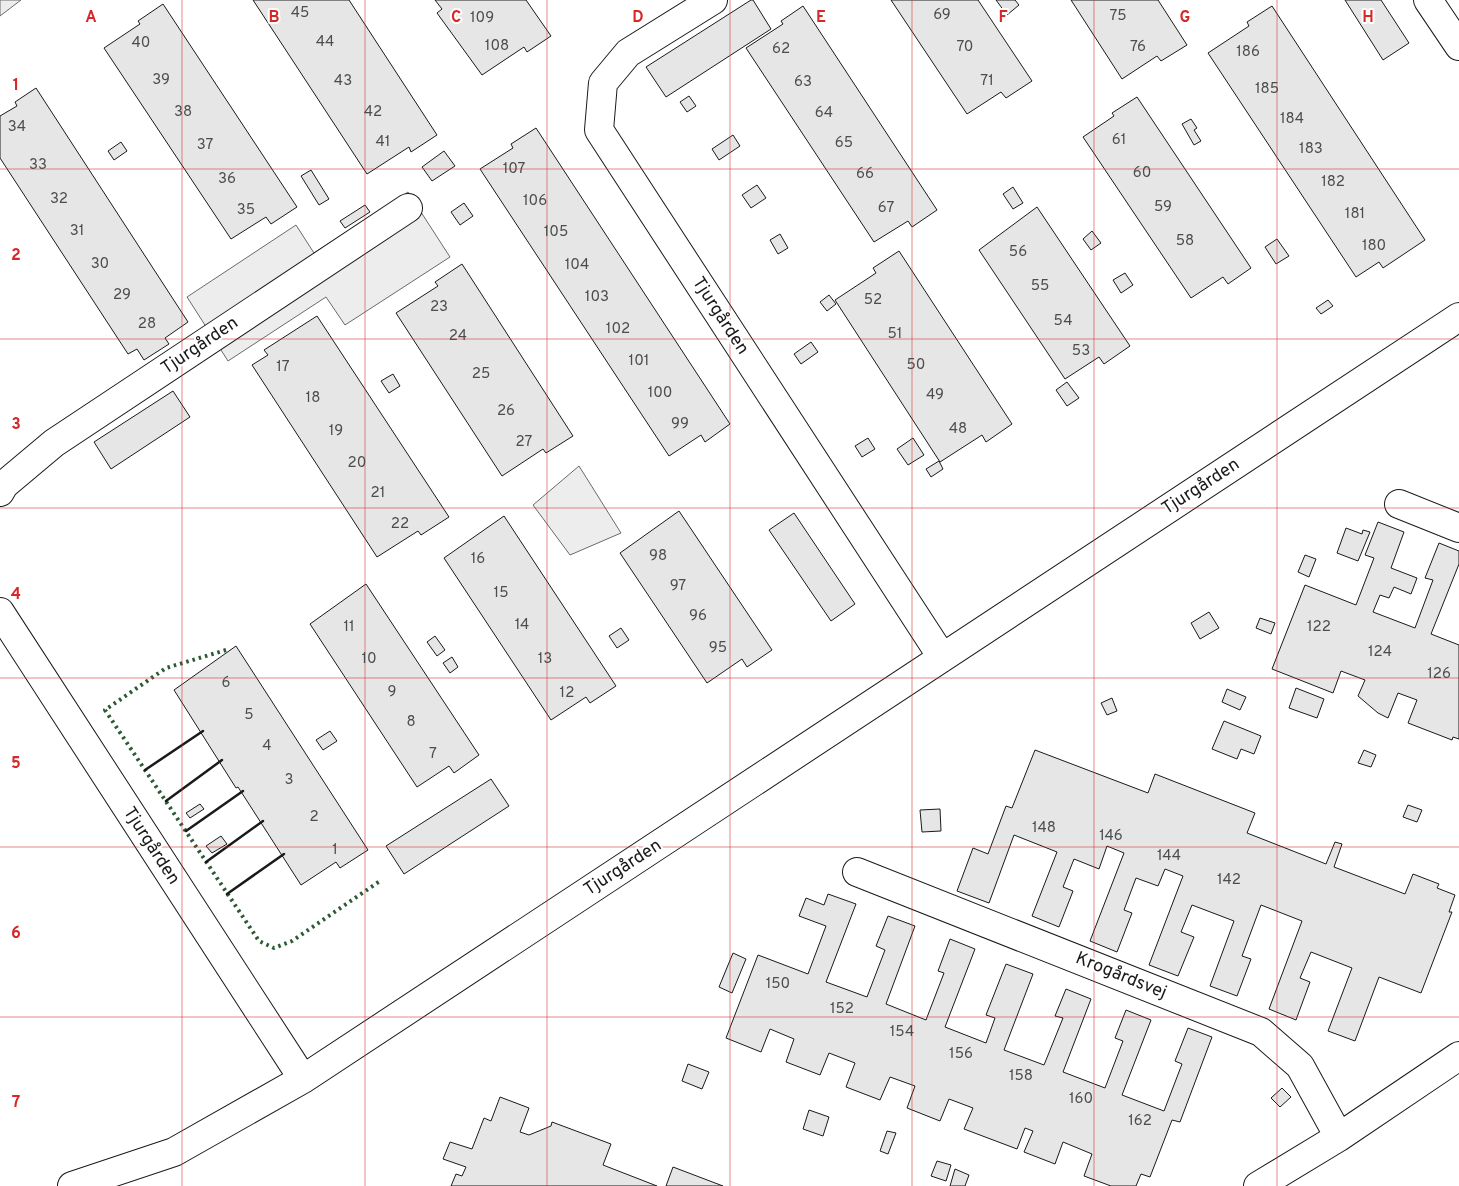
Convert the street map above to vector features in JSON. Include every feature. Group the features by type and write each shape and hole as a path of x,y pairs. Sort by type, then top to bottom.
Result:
{"street":[{"name":"Tjurgården","path":"712,0 628,53 603,83 599,130 942,657"},
{"path":"1428,0 1459,46"},
{"name":"Tjurgården","path":"0,492 4,485 54,443 408,208"},
{"name":"Tjurgården","path":"72,1186 174,1152 304,1079 1459,317"},
{"path":"1399,504 1459,528"},
{"name":"Tjurgården","path":"0,612 304,1079"},
{"name":"Krogårdsvej","path":"857,872 1261,1032 1300,1066 1339,1137"},
{"path":"1258,1186 1339,1137 1459,1056"}],"shaded area":[{"path":"0,0 21,0 0,16"},
{"path":"408,192 450,257 345,325 326,297 228,361 187,297 296,225 314,253"},
{"path":"579,466 621,533 570,555 533,505"}],"building":[{"path":"253,0 349,0 437,135 411,152 409,147 367,174"},
{"path":"435,0 526,0 551,36 527,52 524,47 482,75 437,13 442,9"},
{"path":"753,0 771,29 666,97 646,67"},
{"path":"891,0 978,0 1032,81 1006,98 1001,92 967,114"},
{"path":"996,0 1015,0 1019,5 1007,15"},
{"path":"1071,0 1158,0 1187,45 1161,61 1157,56 1122,79"},
{"path":"1345,0 1381,0 1409,43 1383,60"},
{"path":"163,4 297,207 271,224 266,217 231,239 104,48 140,24 138,21"},
{"path":"803,6 937,210 912,227 908,221 874,242 746,48 783,24 781,21"},
{"path":"1272,6 1425,240 1383,268 1379,262 1356,277 1208,53 1249,26 1247,22"},
{"path":"36,88 188,322 165,338 169,344 144,360 137,349 128,354 0,158 0,116 17,106 15,102"},
{"path":"689,96 696,106 687,112 680,102"},
{"path":"1137,97 1251,268 1228,284 1223,277 1191,298 1083,137 1114,116 1112,113"},
{"path":"1191,119 1197,128 1194,130 1201,141 1194,145 1182,124"},
{"path":"536,128 730,424 705,442 701,435 669,456 480,169 513,148 511,144"},
{"path":"733,135 740,146 719,160 712,149"},
{"path":"121,142 127,151 114,160 108,151"},
{"path":"444,151 455,166 432,181 422,167"},
{"path":"311,170 329,199 319,205 301,176"},
{"path":"757,185 766,198 751,208 742,195"},
{"path":"1013,187 1023,203 1013,209 1003,194"},
{"path":"464,203 473,216 460,225 451,212"},
{"path":"365,205 370,212 345,228 340,221"},
{"path":"1037,207 1130,346 1104,364 1099,357 1065,379 979,250"},
{"path":"1092,231 1101,243 1091,250 1083,239"},
{"path":"780,234 788,248 778,254 770,240"},
{"path":"1277,239 1289,256 1276,264 1265,247"},
{"path":"899,251 1012,424 986,442 982,435 940,462 835,300 876,273 873,268"},
{"path":"462,264 573,436 546,453 543,449 502,476 396,313 438,286 435,282"},
{"path":"1125,273 1133,285 1121,293 1113,280"},
{"path":"829,295 836,304 827,311 820,302"},
{"path":"1328,300 1333,306 1321,314 1316,308"},
{"path":"317,316 449,517 421,535 418,531 377,557 252,365 268,355 264,350"},
{"path":"811,342 818,352 801,364 794,354"},
{"path":"393,374 400,386 389,393 381,381"},
{"path":"1067,382 1079,398 1067,406 1056,390"},
{"path":"173,391 190,417 111,469 94,442"},
{"path":"868,438 875,449 862,457 855,446"},
{"path":"913,438 924,455 908,465 897,449"},
{"path":"939,461 943,469 931,477 926,469"},
{"path":"679,511 772,650 747,667 742,659 707,683 620,553"},
{"path":"794,513 855,604 831,621 769,530"},
{"path":"504,516 616,686 590,703 586,697 551,720 444,558"},
{"path":"1378,522 1404,532 1391,568 1417,578 1411,594 1394,587 1389,598 1380,595 1373,612 1415,628 1433,580 1425,578 1439,543 1459,551 1459,564 1431,634 1459,645 1459,739 1453,737 1452,740 1408,723 1417,700 1398,693 1388,718 1378,713 1358,696 1365,680 1341,671 1333,693 1272,669 1305,585 1356,605 1374,558 1365,555"},
{"path":"1346,528 1362,534 1363,530 1370,532 1358,561 1337,553"},
{"path":"1305,555 1316,559 1309,577 1298,572"},
{"path":"366,584 479,755 454,773 449,766 417,787 310,624"},
{"path":"1209,612 1219,628 1200,639 1191,623"},
{"path":"1260,618 1275,623 1271,634 1256,628"},
{"path":"621,628 629,640 617,648 609,636"},
{"path":"435,636 445,650 437,656 427,642"},
{"path":"236,646 368,850 340,868 336,862 301,885 238,787 236,788 174,690"},
{"path":"452,657 458,667 450,673 443,663"},
{"path":"1296,688 1324,699 1317,718 1289,708"},
{"path":"1227,689 1246,697 1240,710 1222,702"},
{"path":"1112,698 1117,711 1107,715 1101,703"},
{"path":"1224,721 1261,736 1254,754 1241,749 1237,759 1212,749"},
{"path":"330,731 337,741 323,750 316,740"},
{"path":"1035,750 1148,793 1155,774 1255,813 1247,833 1326,864 1335,842 1342,844 1334,867 1405,894 1413,874 1439,884 1437,888 1455,895 1449,912 1452,912 1421,993 1379,977 1355,1041 1328,1031 1352,968 1311,952 1300,978 1310,982 1296,1020 1269,1009 1302,921 1261,905 1242,956 1251,959 1237,996 1210,986 1234,921 1192,905 1181,932 1194,937 1178,976 1149,965 1183,876 1165,869 1158,886 1136,878 1124,910 1132,913 1117,952 1090,941 1124,853 1107,846 1099,869 1074,859 1063,887 1073,891 1059,927 1032,916 1057,852 1014,835 989,903 957,891 973,848 988,854 1006,806 1012,808"},
{"path":"1364,750 1376,755 1371,767 1358,763"},
{"path":"491,779 509,806 404,874 386,846"},
{"path":"200,804 204,809 190,818 186,813"},
{"path":"1408,805 1422,810 1417,822 1403,817"},
{"path":"940,809 941,831 922,832 920,810"},
{"path":"221,836 227,844 212,853 206,846"},
{"path":"828,894 856,904 826,982 867,997 885,950 876,946 888,916 915,926 886,1004 926,1020 944,973 938,971 950,939 975,949 945,1027 986,1043 995,1018 986,1015 1006,964 1033,974 1004,1050 1044,1065 1063,1018 1055,1016 1066,989 1091,999 1063,1072 1105,1088 1123,1041 1115,1038 1126,1010 1151,1020 1122,1095 1164,1111 1182,1064 1175,1061 1188,1028 1212,1037 1180,1122 1172,1120 1150,1177 1141,1174 1136,1186 1111,1186 1084,1176 1092,1154 1063,1142 1055,1164 1024,1152 1033,1131 1025,1128 1017,1149 964,1129 973,1108 949,1099 940,1121 907,1108 915,1086 890,1077 880,1100 846,1087 855,1063 829,1053 820,1075 786,1062 794,1039 770,1029 761,1052 726,1038 758,955 808,974 826,926 799,916 806,898 824,905"},
{"path":"733,953 746,959 732,993 719,987"},
{"path":"688,1064 709,1072 702,1089 682,1081"},
{"path":"1282,1088 1291,1097 1280,1107 1271,1098"},
{"path":"500,1097 529,1108 520,1132 529,1135 551,1126 552,1122 611,1144 603,1165 657,1186 451,1186 456,1174 462,1176 466,1167 443,1159 450,1142 472,1149 484,1118 491,1121"},
{"path":"809,1110 829,1117 823,1136 803,1129"},
{"path":"887,1131 896,1133 888,1154 880,1151"},
{"path":"937,1161 951,1165 946,1181 931,1176"},
{"path":"673,1167 723,1186 666,1186"},
{"path":"955,1169 969,1175 965,1186 950,1186"}],"hedge":[{"path":"226,650 166,668 105,710 259,941 274,948 292,941 380,881"}],"wall":[{"path":"145,770 203,731"},
{"path":"166,801 222,760"},
{"path":"186,831 243,791"},
{"path":"206,862 263,821"},
{"path":"227,894 284,854"}]}
